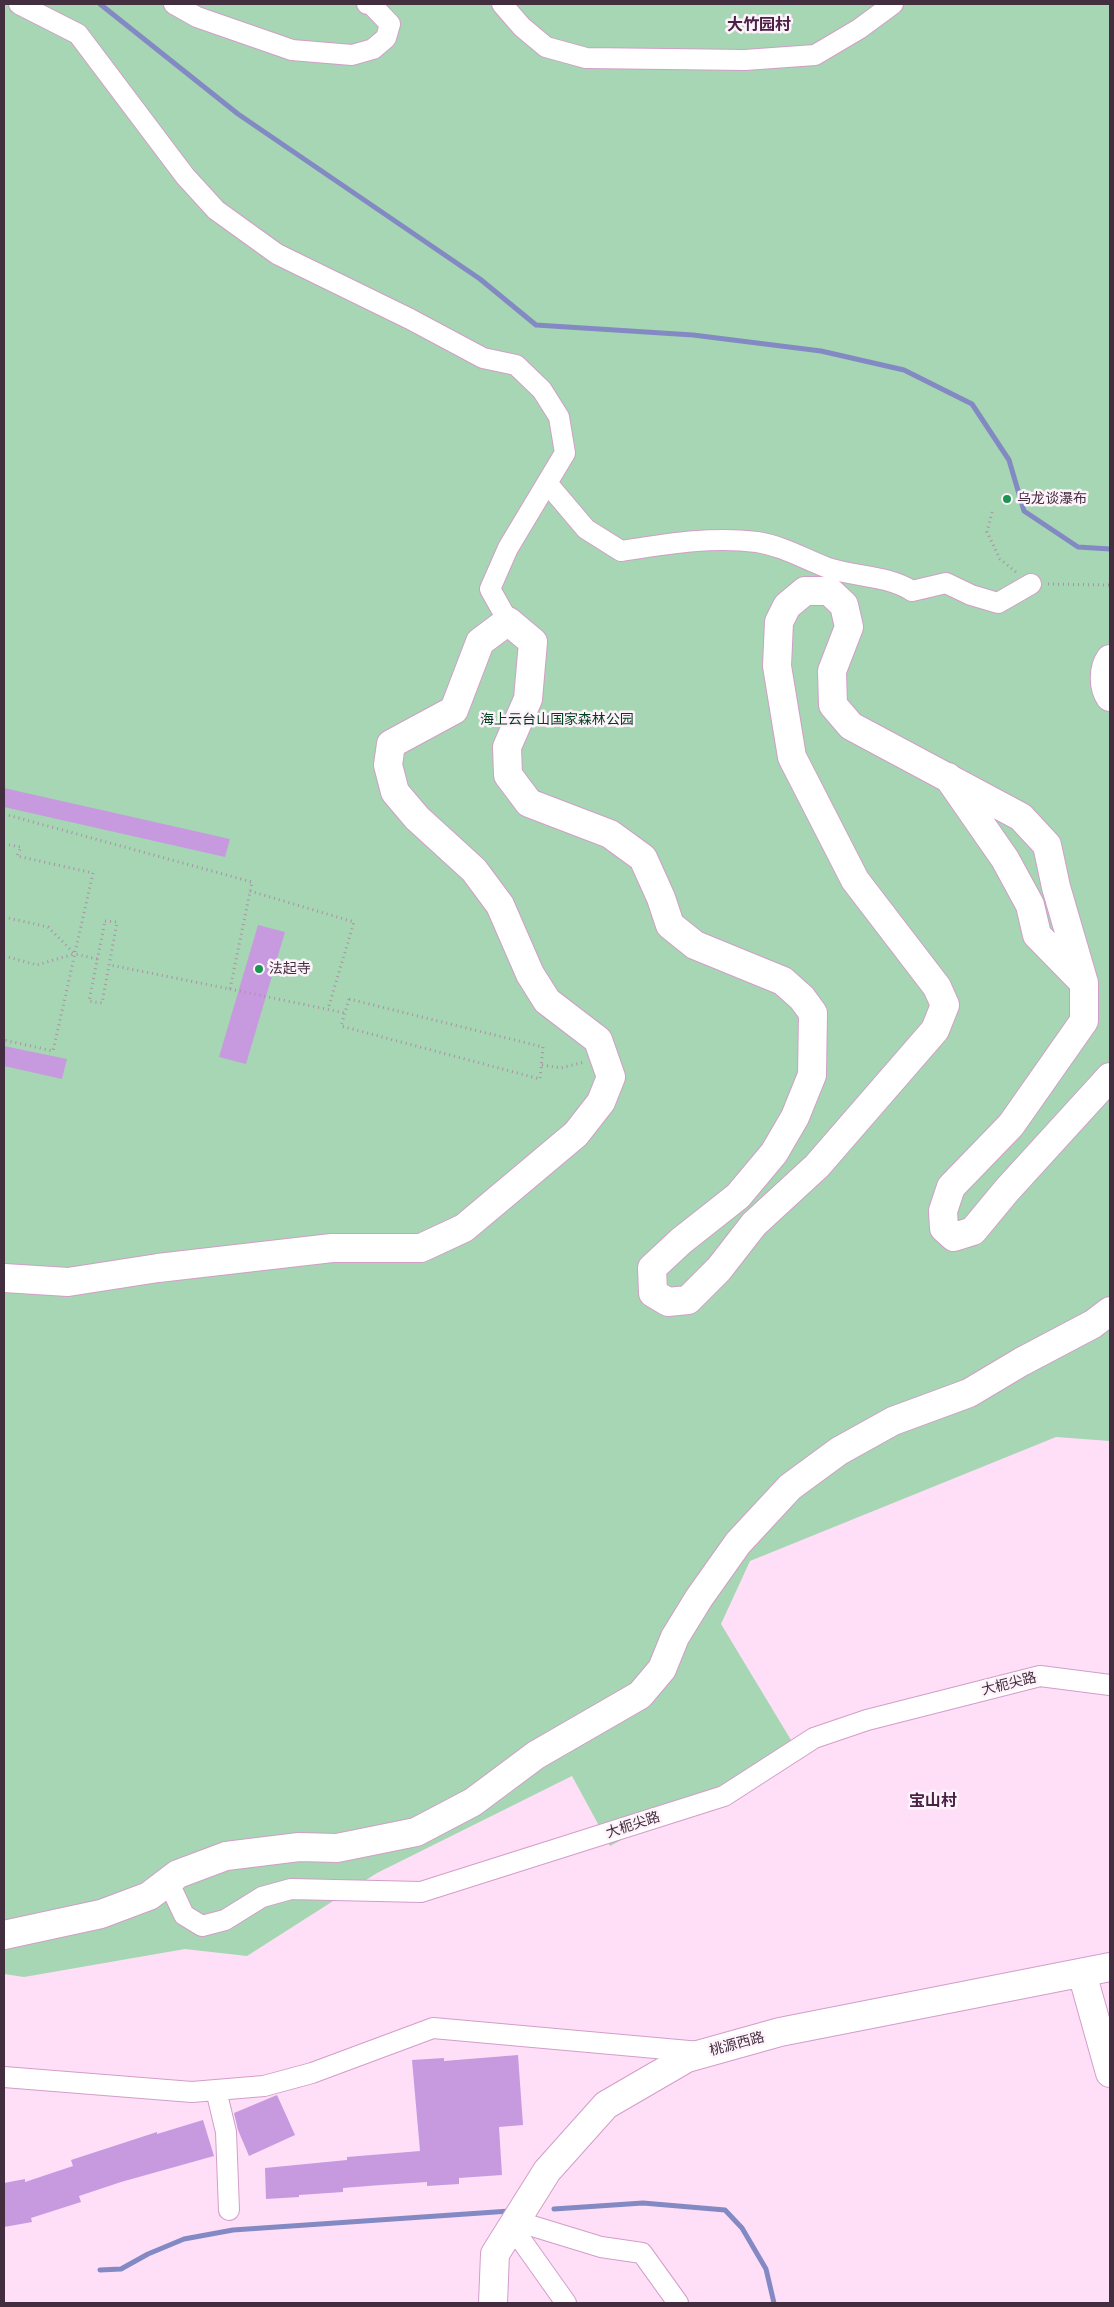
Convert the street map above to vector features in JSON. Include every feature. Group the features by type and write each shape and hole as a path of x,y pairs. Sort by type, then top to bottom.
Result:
{"street":[{"path":"19,4 78,34 185,176 216,210 277,254 410,319 483,358 516,366 542,390 559,417 565,453 508,548 490,589 508,621 533,642 528,699 508,746 508,775 529,803 610,834 643,858 661,898 670,925 695,945 783,980 802,998 813,1013 812,1075 795,1117 774,1153 738,1196 681,1241 652,1268 653,1293 668,1302 688,1300 719,1269 754,1224 818,1166 935,1030 946,1005 937,988 855,880 792,757 777,666 779,622 787,606 805,591 829,590 844,605 849,627 832,671 834,705 851,726 1021,817 1047,846 1056,887 1084,983 1084,1021 1011,1125 951,1187 943,1211 944,1228 954,1237 973,1231 1007,1190 1110,1077"},
{"path":"174,4 197,17 292,50 352,55 374,49 386,38 390,24 370,4 367,4"},
{"path":"502,4 522,27 546,47 586,58 745,60 815,55 859,29 893,4"},
{"path":"547,483 586,529 621,550 702,539 758,542 798,554 828,568 900,584 912,591 946,583 970,595 998,603 1031,584"},
{"path":"4,1278 68,1282 158,1268 332,1248 421,1248 464,1228 576,1134 601,1102 611,1077 598,1040 547,1001 530,974 500,905 474,870 417,818 395,792 388,764 391,744 454,710 480,642 508,621"},
{"path":"1110,659 1106,665 1105,690 1110,697"},
{"path":"948,777 1005,859 1030,905 1036,935 1084,983"},
{"path":"4,1935 101,1914 149,1896 178,1874 226,1856 299,1847 337,1848 416,1832 473,1802 536,1755 640,1695 662,1669 674,1637 727,1558 738,1543 790,1487 839,1451 893,1421 969,1393 1021,1362 1093,1324 1110,1311"},
{"name":"大枙尖路","path":"168,1882 184,1915 202,1926 224,1920 262,1897 291,1889 421,1892 724,1796 814,1738 867,1720 1040,1676 1110,1685"},
{"name":"桃源西路","path":"493,2303 494,2254 547,2171 606,2105 687,2058 780,2032 1110,1967"},
{"path":"1082,1973 1110,2073"},
{"path":"4,2077 192,2092 264,2086 312,2073 433,2028 707,2052"},
{"path":"216,2090 226,2132 229,2210"},
{"path":"514,2224 566,2303"},
{"path":"514,2224 601,2247 642,2253 678,2303"}],"path":[{"path":"4,814 252,882 230,989"},
{"path":"4,844 21,847 16,856 93,873 53,1051 4,1040"},
{"path":"250,891 354,922 328,1009"},
{"path":"4,916 48,927 75,954"},
{"path":"105,921 117,922 110,966 102,1003 89,1001 105,921"},
{"path":"4,956 37,965 75,954 97,959"},
{"path":"110,966 345,1013"},
{"path":"349,999 543,1047 542,1065 540,1079 341,1026 349,999"},
{"path":"542,1065 561,1068 604,1058"}],"green space":[{"name":"海上云台山国家森林公园","path":"4,4 1110,4 1110,1441 1056,1437 750,1561 721,1624 794,1745 610,1846 572,1776 377,1873 247,1956 185,1949 24,1977 4,1974"}],"building":[{"path":"4,788 230,839 225,857 4,807"},
{"path":"258,925 285,932 246,1064 219,1057"},
{"path":"4,1046 67,1059 62,1079 4,1066"},
{"path":"518,2055 523,2125 499,2127 502,2175 459,2178 459,2184 427,2186 427,2182 381,2185 343,2188 343,2192 266,2199 265,2168 347,2160 347,2157 420,2151 412,2060 444,2058 444,2061"},
{"path":"277,2095 295,2135 249,2156 238,2130 234,2113"},
{"path":"203,2120 214,2156 79,2196 81,2202 31,2218 32,2222 4,2227 4,2183 25,2179 25,2182 73,2166 71,2160 157,2132 157,2134"}],"waterway":[{"path":"100,4 238,114 480,279 536,325 693,335 821,351 904,370 972,404 1009,460 1024,511 1078,547 1110,549"},
{"path":"554,2209 643,2203 725,2210 742,2228 766,2269 774,2303"},
{"path":"100,2270 121,2269 148,2254 184,2239 233,2230 510,2211"}],"place":[{"name":"乌龙谈瀑布","path":"1007,499"},
{"name":"法起寺","path":"259,969"}],"district":[{"name":"大竹园村","path":"759,25"},
{"name":"宝山村","path":"933,1801"}]}
